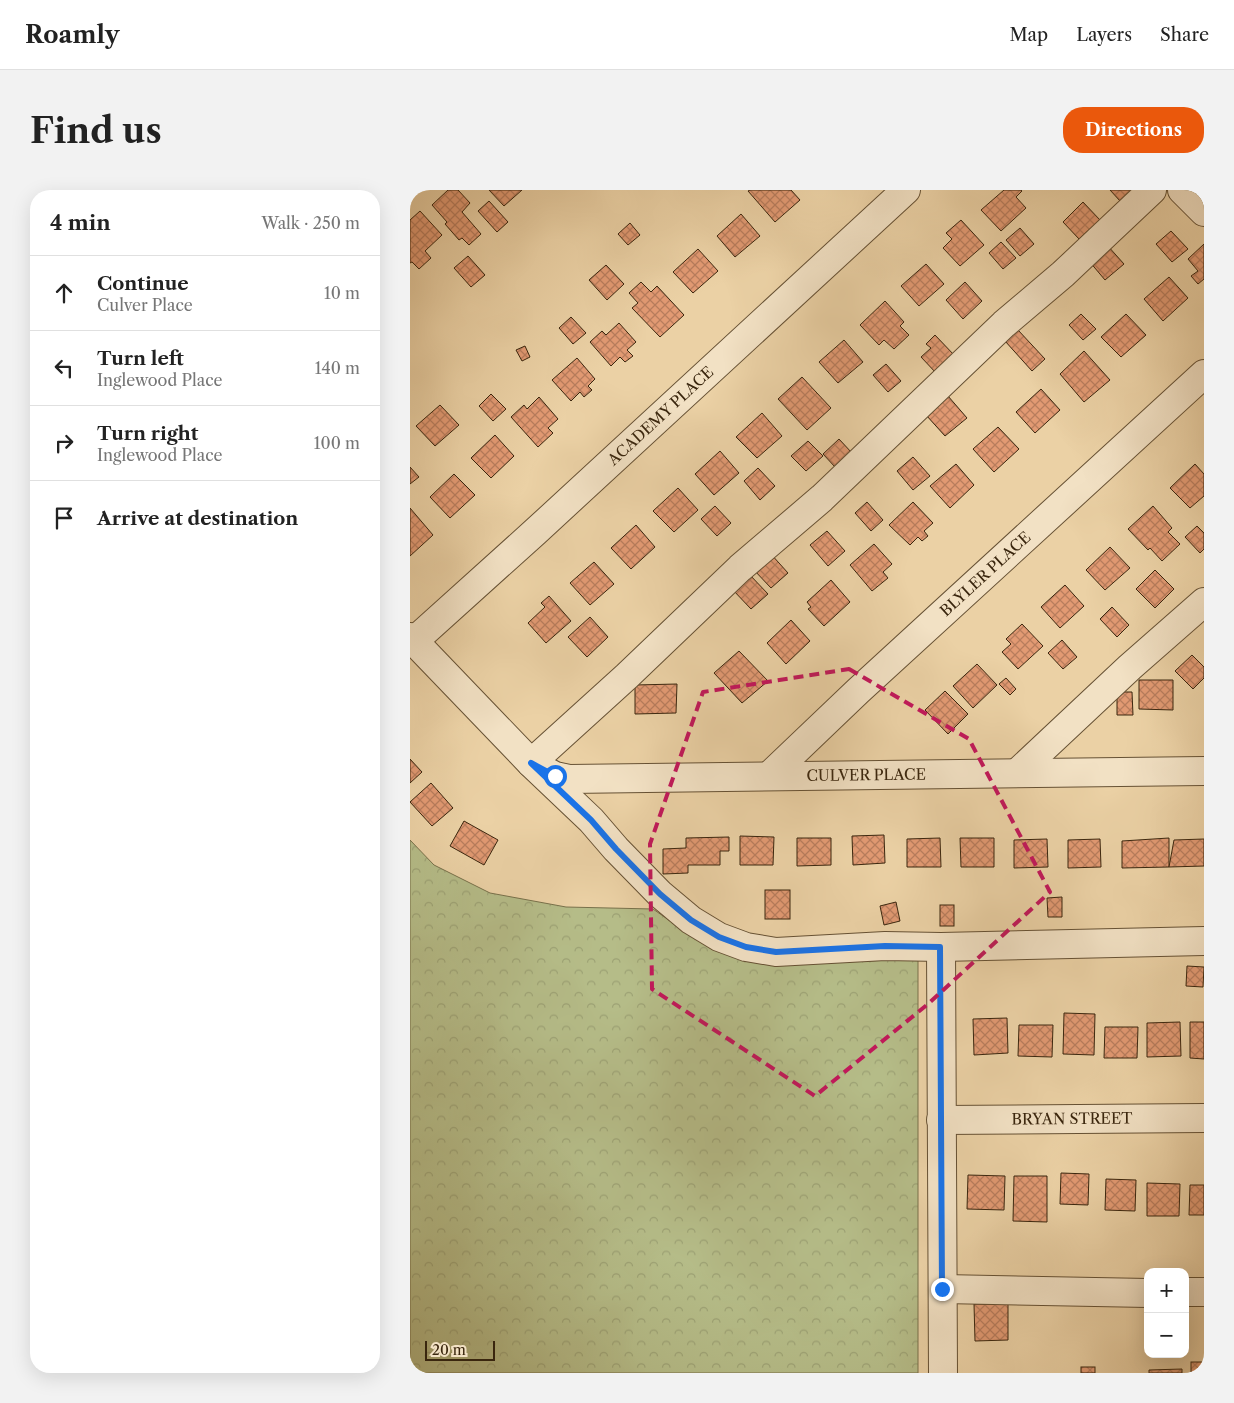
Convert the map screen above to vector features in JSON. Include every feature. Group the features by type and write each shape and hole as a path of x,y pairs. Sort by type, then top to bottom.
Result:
{"street":[{"name":"ACADEMY PLACE","path":"412,639 549,518 906,190"},
{"path":"531,763 627,676 740,568 822,498 997,330 1063,274 1152,190"},
{"path":"1182,190 1204,212"},
{"name":"BLYLER PLACE","path":"770,776 858,691 1204,374"},
{"path":"1016,773 1130,667 1204,602"},
{"path":"412,639 531,763 591,820 660,894 691,920 719,937 746,947 776,952 885,946 940,947 1204,941"},
{"name":"CULVER PLACE","path":"531,763 555,776 569,779 1204,771"},
{"path":"940,947 943,1373"},
{"name":"BRYAN STREET","path":"941,1120 1204,1118"},
{"path":"942,1289 1144,1292"},
{"path":"1189,1292 1204,1292"}],"highlighted area":[{"path":"849,669 969,739 1050,892 928,1004 815,1096 652,989 650,844 703,692"}],"green space":[{"path":"410,840 434,865 490,893 566,907 653,909 699,941 742,959 813,963 918,959 918,1373 410,1373"}],"building":[{"path":"448,190 458,190 470,203 462,212 481,234 469,245 462,238 459,240 432,205"},
{"path":"489,190 522,190 504,206"},
{"path":"791,190 800,200 775,222 748,191"},
{"path":"1004,190 1021,190 1016,197 1026,208 1001,231 981,210"},
{"path":"1110,190 1132,190 1120,201"},
{"path":"489,201 508,222 497,232 478,211"},
{"path":"1083,202 1100,220 1079,239 1063,222"},
{"path":"420,211 442,235 425,251 431,258 419,269 412,262 410,263 410,220"},
{"path":"741,214 760,236 735,257 717,236"},
{"path":"961,220 984,245 960,266 943,248 952,239 946,233"},
{"path":"630,223 640,235 628,245 618,234"},
{"path":"1020,228 1034,244 1020,256 1006,240"},
{"path":"1171,231 1188,249 1172,262 1156,244"},
{"path":"1001,242 1016,258 1003,269 989,253"},
{"path":"1204,244 1204,279 1198,284 1191,276 1198,271 1188,259"},
{"path":"1107,245 1124,264 1105,280 1089,261"},
{"path":"698,249 718,271 693,293 673,272"},
{"path":"468,256 485,275 471,287 454,268"},
{"path":"926,264 944,284 919,306 901,286"},
{"path":"606,265 624,284 607,300 589,280"},
{"path":"1169,277 1188,298 1163,321 1144,299"},
{"path":"641,282 651,292 657,286 684,315 660,337 632,308 638,303 629,293"},
{"path":"965,282 982,301 963,319 946,300"},
{"path":"885,301 904,322 900,326 909,335 894,349 884,340 879,345 860,325"},
{"path":"1081,314 1096,329 1083,340 1069,325"},
{"path":"1126,314 1146,335 1121,357 1101,337"},
{"path":"571,317 586,333 573,344 559,328"},
{"path":"619,323 636,342 627,350 633,356 625,362 620,357 611,366 590,342 602,331 606,335"},
{"path":"1018,330 1045,359 1032,371 1005,341"},
{"path":"935,335 955,356 937,374 921,357 931,348 926,344"},
{"path":"844,340 863,362 838,383 819,362"},
{"path":"525,346 530,357 522,361 516,350"},
{"path":"1084,351 1110,380 1084,402 1060,374"},
{"path":"577,358 595,379 588,386 592,390 584,397 580,392 571,401 552,380"},
{"path":"886,364 901,381 888,392 873,375"},
{"path":"802,377 831,408 807,430 778,399"},
{"path":"1041,389 1060,410 1035,433 1016,412"},
{"path":"491,394 506,409 493,421 479,406"},
{"path":"948,396 967,418 945,436 926,415"},
{"path":"539,397 558,419 548,428 553,433 538,447 511,417 524,405 527,409"},
{"path":"440,405 459,425 435,446 416,426"},
{"path":"762,413 782,436 757,458 736,437"},
{"path":"998,427 1019,449 994,472 973,449"},
{"path":"495,435 514,456 491,478 471,458"},
{"path":"839,439 852,453 835,467 823,454"},
{"path":"808,441 823,456 806,471 791,456"},
{"path":"720,451 739,473 714,495 695,474"},
{"path":"913,457 930,476 913,490 897,471"},
{"path":"956,464 974,485 950,508 930,486"},
{"path":"1195,464 1204,474 1204,496 1190,508 1170,488"},
{"path":"410,467 419,477 410,484"},
{"path":"758,468 775,486 760,500 744,481"},
{"path":"454,474 475,495 450,518 430,497"},
{"path":"678,488 698,510 674,532 653,511"},
{"path":"867,502 883,520 871,531 855,513"},
{"path":"913,502 933,523 924,531 928,536 922,541 918,537 910,545 889,525"},
{"path":"715,506 731,523 717,536 701,519"},
{"path":"1153,506 1172,528 1168,532 1180,544 1162,561 1150,548 1148,550 1128,529"},
{"path":"410,508 433,535 410,556"},
{"path":"636,525 655,547 631,569 611,548"},
{"path":"1197,526 1204,533 1204,549 1200,553 1185,537"},
{"path":"827,531 845,551 828,566 810,545"},
{"path":"874,544 892,564 883,572 888,578 872,591 850,565"},
{"path":"1110,547 1130,568 1105,590 1086,570"},
{"path":"770,553 788,573 771,588 753,569"},
{"path":"594,562 614,584 590,605 570,583"},
{"path":"1155,570 1174,589 1155,608 1136,589"},
{"path":"749,574 768,594 751,609 732,589"},
{"path":"831,580 850,602 824,626 808,609 811,607 807,602"},
{"path":"1065,585 1084,606 1060,628 1041,607"},
{"path":"549,596 571,621 546,643 528,623 545,607 541,603"},
{"path":"1112,607 1129,625 1117,637 1100,619"},
{"path":"590,617 608,637 587,657 568,637"},
{"path":"791,620 810,641 786,664 767,643"},
{"path":"1022,624 1043,646 1018,669 1002,652 1011,644 1006,639"},
{"path":"1062,640 1077,657 1063,669 1048,653"},
{"path":"739,651 768,681 742,703 714,673"},
{"path":"1192,655 1204,667 1204,678 1193,689 1175,671"},
{"path":"977,664 997,685 973,708 953,686"},
{"path":"1006,678 1016,689 1010,695 999,684"},
{"path":"1139,680 1173,680 1173,710 1139,709"},
{"path":"677,684 676,713 635,714 635,685"},
{"path":"945,691 968,714 948,734 925,710"},
{"path":"1117,692 1132,692 1133,715 1117,715"},
{"path":"410,759 422,772 410,783"},
{"path":"431,783 453,808 432,826 410,802"},
{"path":"464,821 498,840 484,865 450,846"},
{"path":"884,835 885,863 853,865 852,836"},
{"path":"740,836 774,837 773,865 740,865"},
{"path":"729,837 729,851 720,851 720,865 688,865 688,873 663,874 663,849 686,848 686,838"},
{"path":"797,838 831,838 831,865 797,866"},
{"path":"940,838 941,867 907,867 907,839"},
{"path":"960,838 994,838 994,867 961,867"},
{"path":"1169,838 1169,867 1122,868 1122,841"},
{"path":"1047,839 1048,867 1014,868 1014,840"},
{"path":"1100,839 1101,867 1068,868 1068,840"},
{"path":"1204,839 1204,866 1169,867 1174,840"},
{"path":"765,890 790,890 790,919 765,919"},
{"path":"1062,897 1062,917 1048,917 1047,898"},
{"path":"896,902 900,921 884,925 880,906"},
{"path":"940,905 954,905 954,926 940,926"},
{"path":"1187,966 1204,967 1203,987 1186,986"},
{"path":"1064,1013 1095,1014 1094,1055 1063,1054"},
{"path":"1007,1018 1008,1053 974,1055 973,1019"},
{"path":"1180,1022 1181,1056 1147,1057 1147,1023"},
{"path":"1190,1022 1204,1022 1204,1059 1190,1058"},
{"path":"1019,1025 1053,1025 1052,1057 1018,1056"},
{"path":"1105,1027 1138,1027 1137,1058 1104,1058"},
{"path":"1061,1173 1089,1174 1088,1205 1060,1204"},
{"path":"968,1175 1005,1176 1004,1210 967,1209"},
{"path":"1014,1176 1047,1176 1047,1222 1013,1221"},
{"path":"1106,1179 1136,1180 1135,1211 1105,1210"},
{"path":"1147,1183 1180,1184 1179,1216 1147,1216"},
{"path":"1190,1185 1204,1185 1204,1215 1189,1215"},
{"path":"974,1304 1008,1304 1008,1340 975,1341"},
{"path":"1191,1362 1204,1362 1204,1373 1191,1373"},
{"path":"1081,1367 1095,1367 1095,1373 1081,1373"},
{"path":"1182,1369 1182,1373 1149,1373 1149,1370"}],"route":[{"path":"555,776 531,763 591,820 660,894 691,920 719,937 746,947 776,952 885,946 940,947 942,1289"}]}
